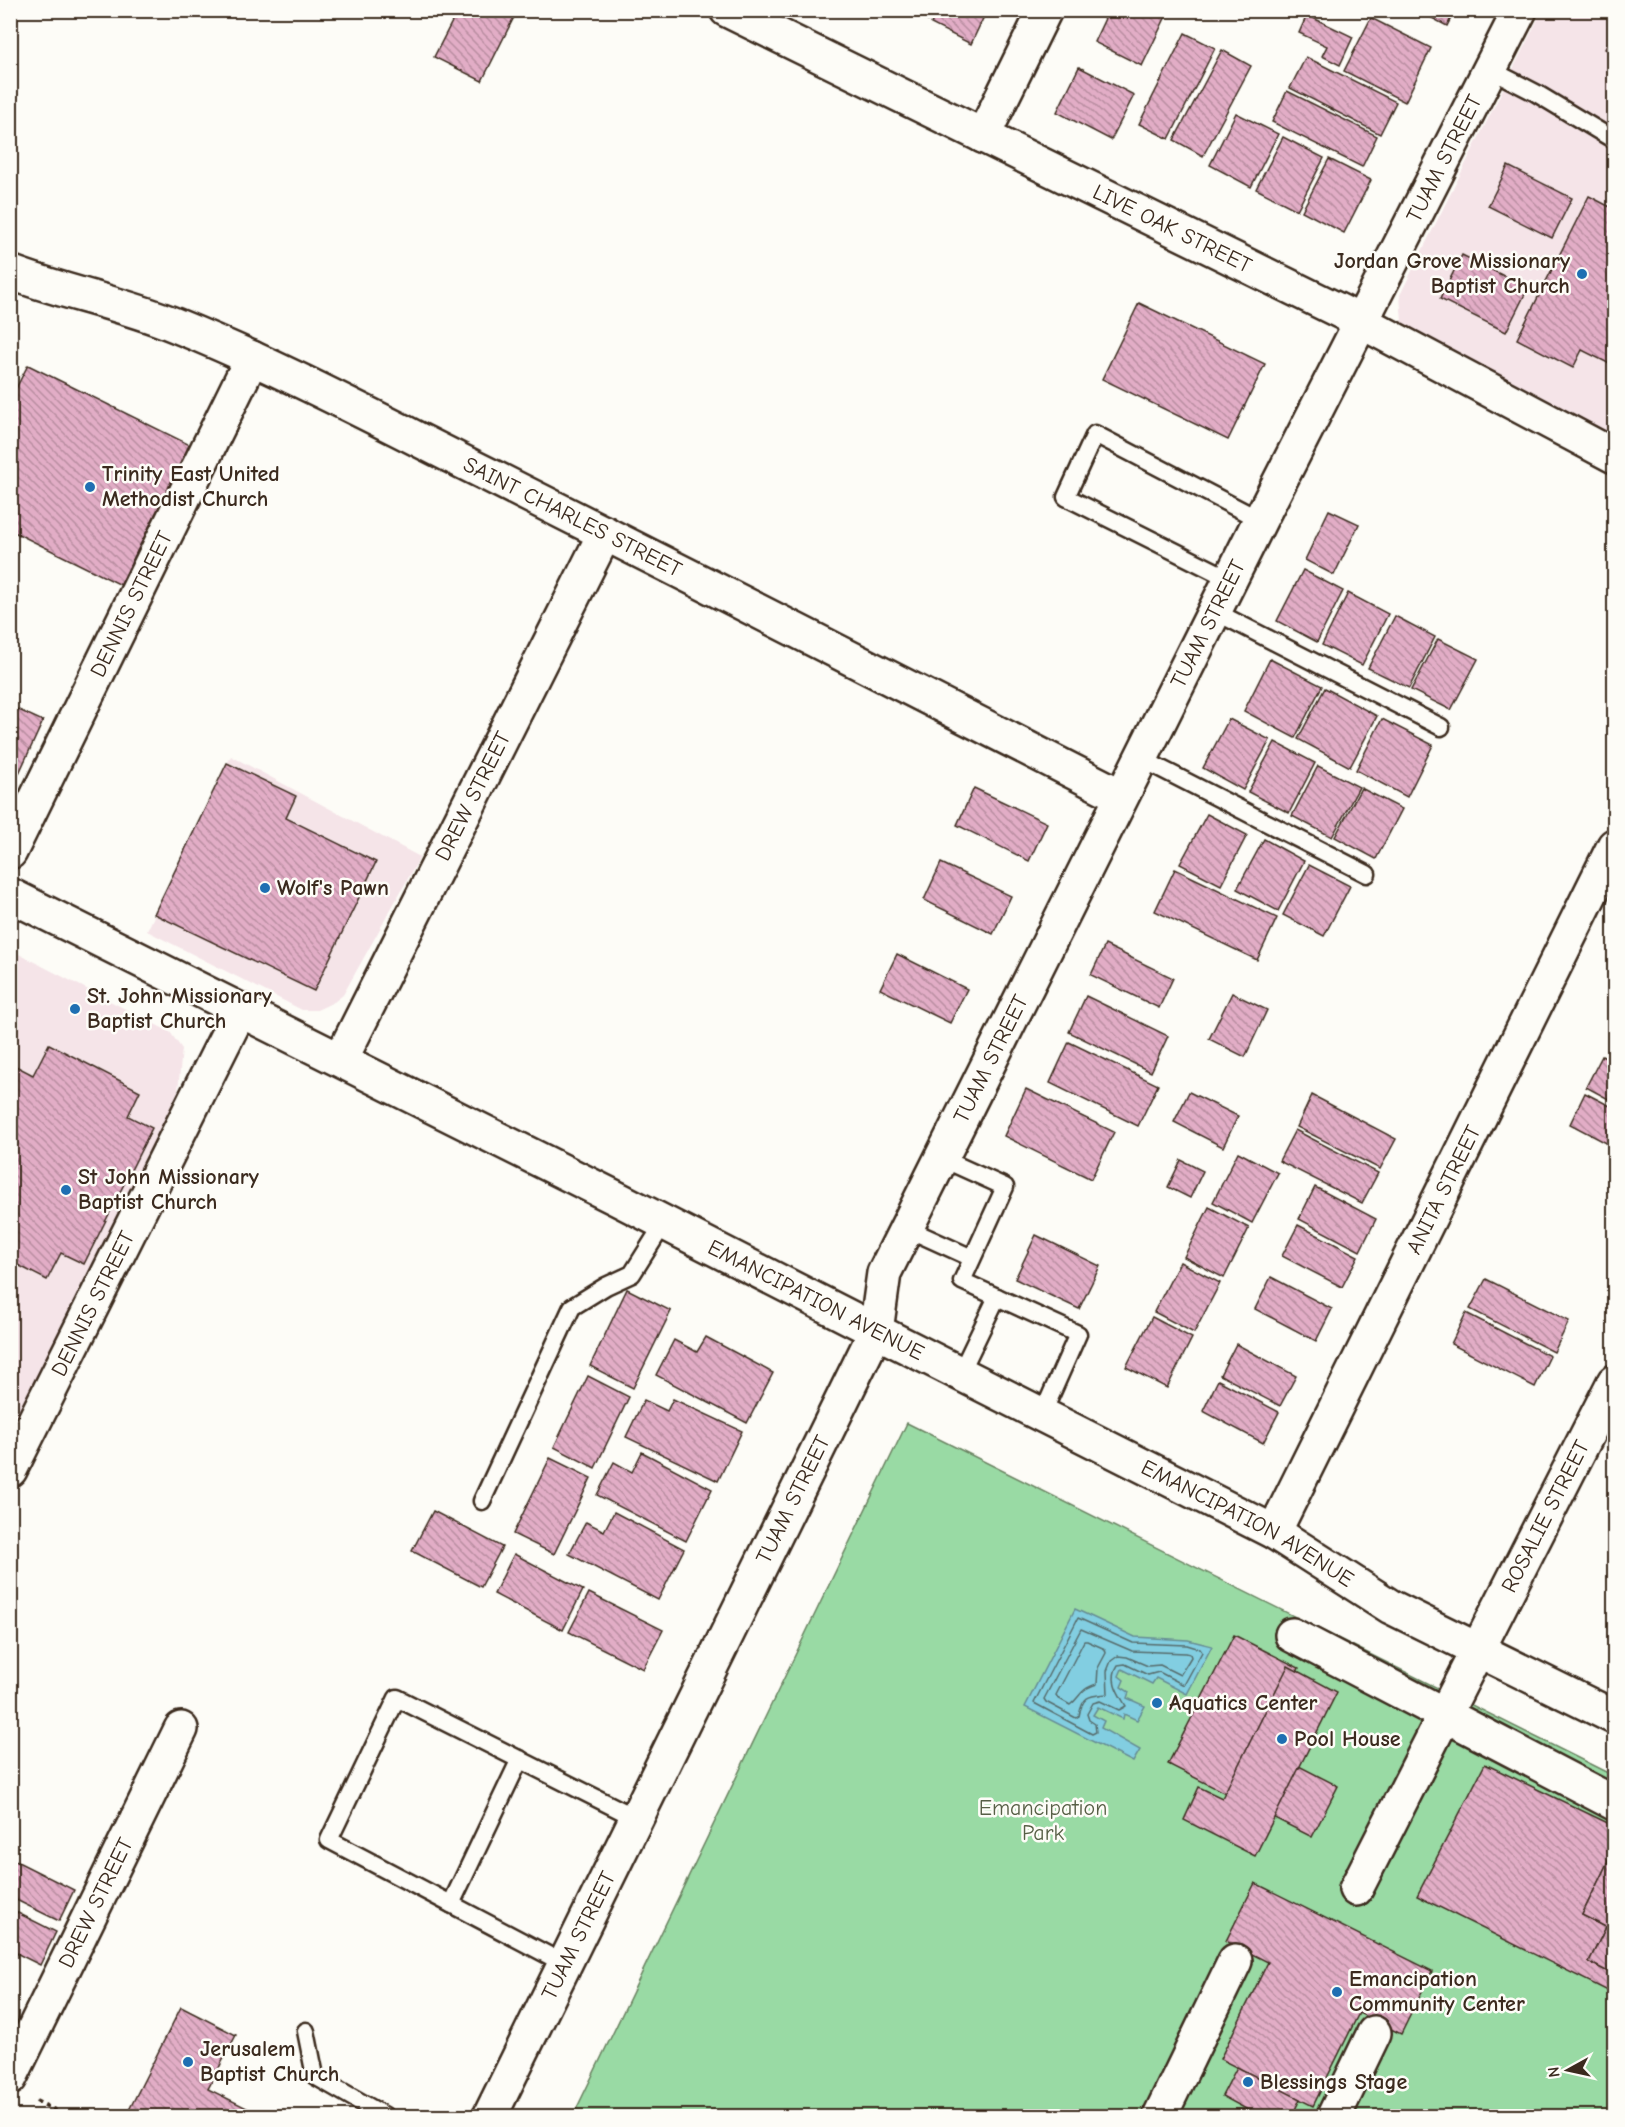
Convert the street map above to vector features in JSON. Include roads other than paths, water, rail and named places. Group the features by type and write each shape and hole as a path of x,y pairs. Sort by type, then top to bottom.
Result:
{"street":[{"name":"LIVE OAK STREET","path":"727,10 1360,321 1614,456"},
{"path":"983,136 1045,10"},
{"name":"TUAM STREET","path":"490,2116 876,1331 884,1273 906,1228 1360,321 1520,10"},
{"name":"SAINT CHARLES STREET","path":"10,272 173,324 252,358 605,533 1121,796"},
{"name":"DENNIS STREET","path":"10,852 252,358"},
{"name":"DREW STREET","path":"341,1059 605,533"},
{"name":"ANITA STREET","path":"1274,1532 1614,846"},
{"name":"EMANCIPATION AVENUE","path":"10,896 341,1059 1274,1532 1391,1607 1614,1718"},
{"name":"DENNIS STREET","path":"10,1470 240,1010"},
{"name":"ROSALIE STREET","path":"1356,1889 1614,1382"},
{"path":"1292,1635 1614,1803"},
{"name":"DREW STREET","path":"20,2088 181,1729"},
{"path":"1160,2116 1235,1961"},
{"path":"1334,2116 1374,2033"}],"lane":[{"path":"1489,69 1536,93 1614,140"},
{"path":"1230,579 1066,497 1095,434 1260,520"},
{"path":"1214,611 1441,728"},
{"path":"1140,758 1366,874"},
{"path":"941,1158 1005,1187 962,1281 1078,1334 1042,1414"},
{"path":"482,1501 572,1307 606,1286 632,1274 664,1222"},
{"path":"906,1228 972,1258"},
{"path":"960,1374 997,1297"},
{"path":"565,1964 329,1840 397,1698 636,1818"},
{"path":"451,1904 520,1759"},
{"path":"306,2031 315,2076 385,2116"}],"water":[{"path":"1075,1609 1135,1637 1188,1640 1212,1646 1187,1694 1156,1678 1152,1684 1122,1669 1119,1676 1124,1680 1121,1687 1129,1692 1127,1698 1145,1706 1137,1720 1124,1714 1123,1719 1098,1707 1093,1715 1104,1721 1101,1728 1140,1750 1133,1762 1025,1707"}],"place":[{"name":"Jordan Grove Missionary Baptist Church","path":"1582,274"},
{"name":"Trinity East United Methodist Church","path":"90,487"},
{"name":"Wolf's Pawn","path":"265,888"},
{"name":"St. John Missionary Baptist Church","path":"75,1009"},
{"name":"St John Missionary Baptist Church","path":"66,1190"},
{"name":"Aquatics Center","path":"1157,1703"},
{"name":"Pool House","path":"1282,1739"},
{"name":"Emancipation Community Center","path":"1337,1992"},
{"name":"Jerusalem Baptist Church","path":"188,2062"},
{"name":"Blessings Stage","path":"1248,2082"}],"park label":[{"name":"Emancipation Park","path":"1043,1820"}]}
